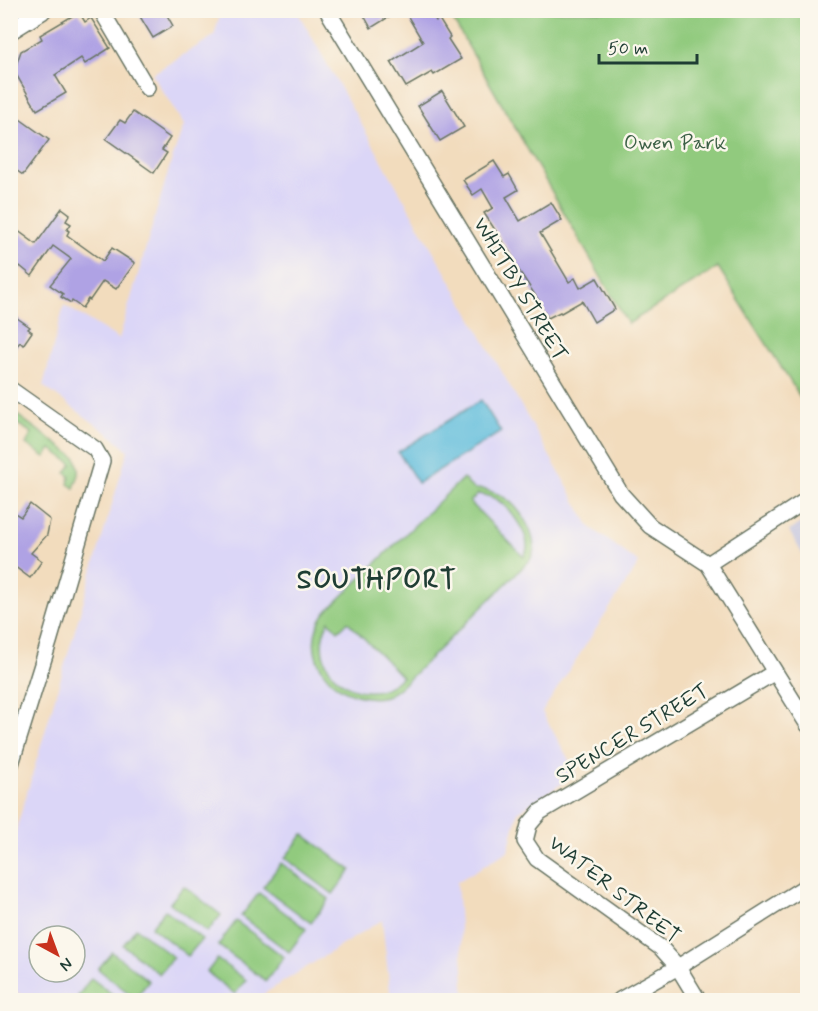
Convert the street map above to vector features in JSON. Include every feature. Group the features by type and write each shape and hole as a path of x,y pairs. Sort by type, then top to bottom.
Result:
{"street":[{"path":"10,30 42,10"},
{"path":"101,10 147,88"},
{"name":"WHITBY STREET","path":"327,10 621,494 650,526 708,564"},
{"path":"10,389 95,449 102,460 50,642 10,767"},
{"path":"807,499 708,564 807,725"},
{"name":"SPENCER STREET","path":"525,841 529,825 540,812 775,672"},
{"name":"WATER STREET","path":"525,841 537,859 661,948 678,967 698,1000"},
{"path":"620,1000 678,967 807,885"}],"shaded area":[{"path":"221,11 297,11 590,527 639,563 542,712 577,774 518,812 508,851 457,882 465,1000 391,1000 382,920 254,1000 28,1000 11,988 11,847 128,450 43,386 64,305 119,339 184,125 152,74 214,36"},
{"path":"807,519 807,562 789,531"}],"green space":[{"name":"Owen Park","path":"448,11 807,11 807,408 718,267 628,324"},
{"path":"11,413 76,458 79,473 74,488 68,484 70,476 66,473 72,464 51,449 45,457 26,444 32,433 11,420"},
{"path":"463,478 474,489 494,492 510,502 524,519 531,533 534,547 530,560 409,679 386,696 372,698 352,694 339,687 321,668 314,642 317,628 324,614","holes":["478,494 496,499 517,520 526,541 527,548 524,557 470,502","329,621 338,631 348,622 402,677 386,688 370,691 354,689 340,681 330,670 323,655 323,638"]},
{"path":"303,834 351,870 333,894 285,858"},
{"path":"281,863 329,899 311,923 263,887"},
{"path":"184,886 221,915 207,932 170,903"},
{"path":"259,893 306,929 289,952 241,916"},
{"path":"165,910 202,939 188,956 151,927"},
{"path":"236,921 284,957 266,981 218,945"},
{"path":"136,928 173,957 159,974 123,945"},
{"path":"112,952 149,981 135,998 98,969"},
{"path":"217,959 246,980 235,994 207,972"},
{"path":"91,978 120,1000 84,1000 78,996"}],"water":[{"path":"481,400 501,432 418,483 398,452"}],"building":[{"path":"136,10 164,10 173,26 153,38"},
{"path":"361,10 400,10 371,28"},
{"path":"404,10 429,10 436,21 439,19 461,59 434,75 432,72 406,87 391,62 423,42"},
{"path":"79,12 85,22 91,18 110,48 85,64 81,58 55,75 66,93 37,110 14,71 21,51 42,39 40,35"},
{"path":"442,91 464,127 440,141 418,106"},
{"path":"133,112 170,138 162,150 167,153 154,173 106,139 120,120 125,123"},
{"path":"17,117 49,140 23,175 10,166 10,126"},
{"path":"494,161 504,177 509,174 518,190 506,197 520,221 551,202 562,220 540,233 569,282 575,278 580,288 597,278 615,309 594,322 582,301 548,318 514,263 516,262 484,213 493,208 482,189 473,195 463,180"},
{"path":"62,208 70,214 66,221 71,224 67,235 103,261 112,248 135,263 116,289 103,281 82,308 61,297 63,294 50,285 71,259 53,246 32,276 20,266 10,279 10,225 36,244"},
{"path":"10,313 30,327 28,329 32,332 23,345 20,342 10,354"},
{"path":"30,504 50,520 47,535 31,553 42,561 30,578 10,563 10,510 21,517"}],"tram line":[{"path":"10,22 23,10"}],"district":[{"name":"SOUTHPORT","path":"377,579"}]}
